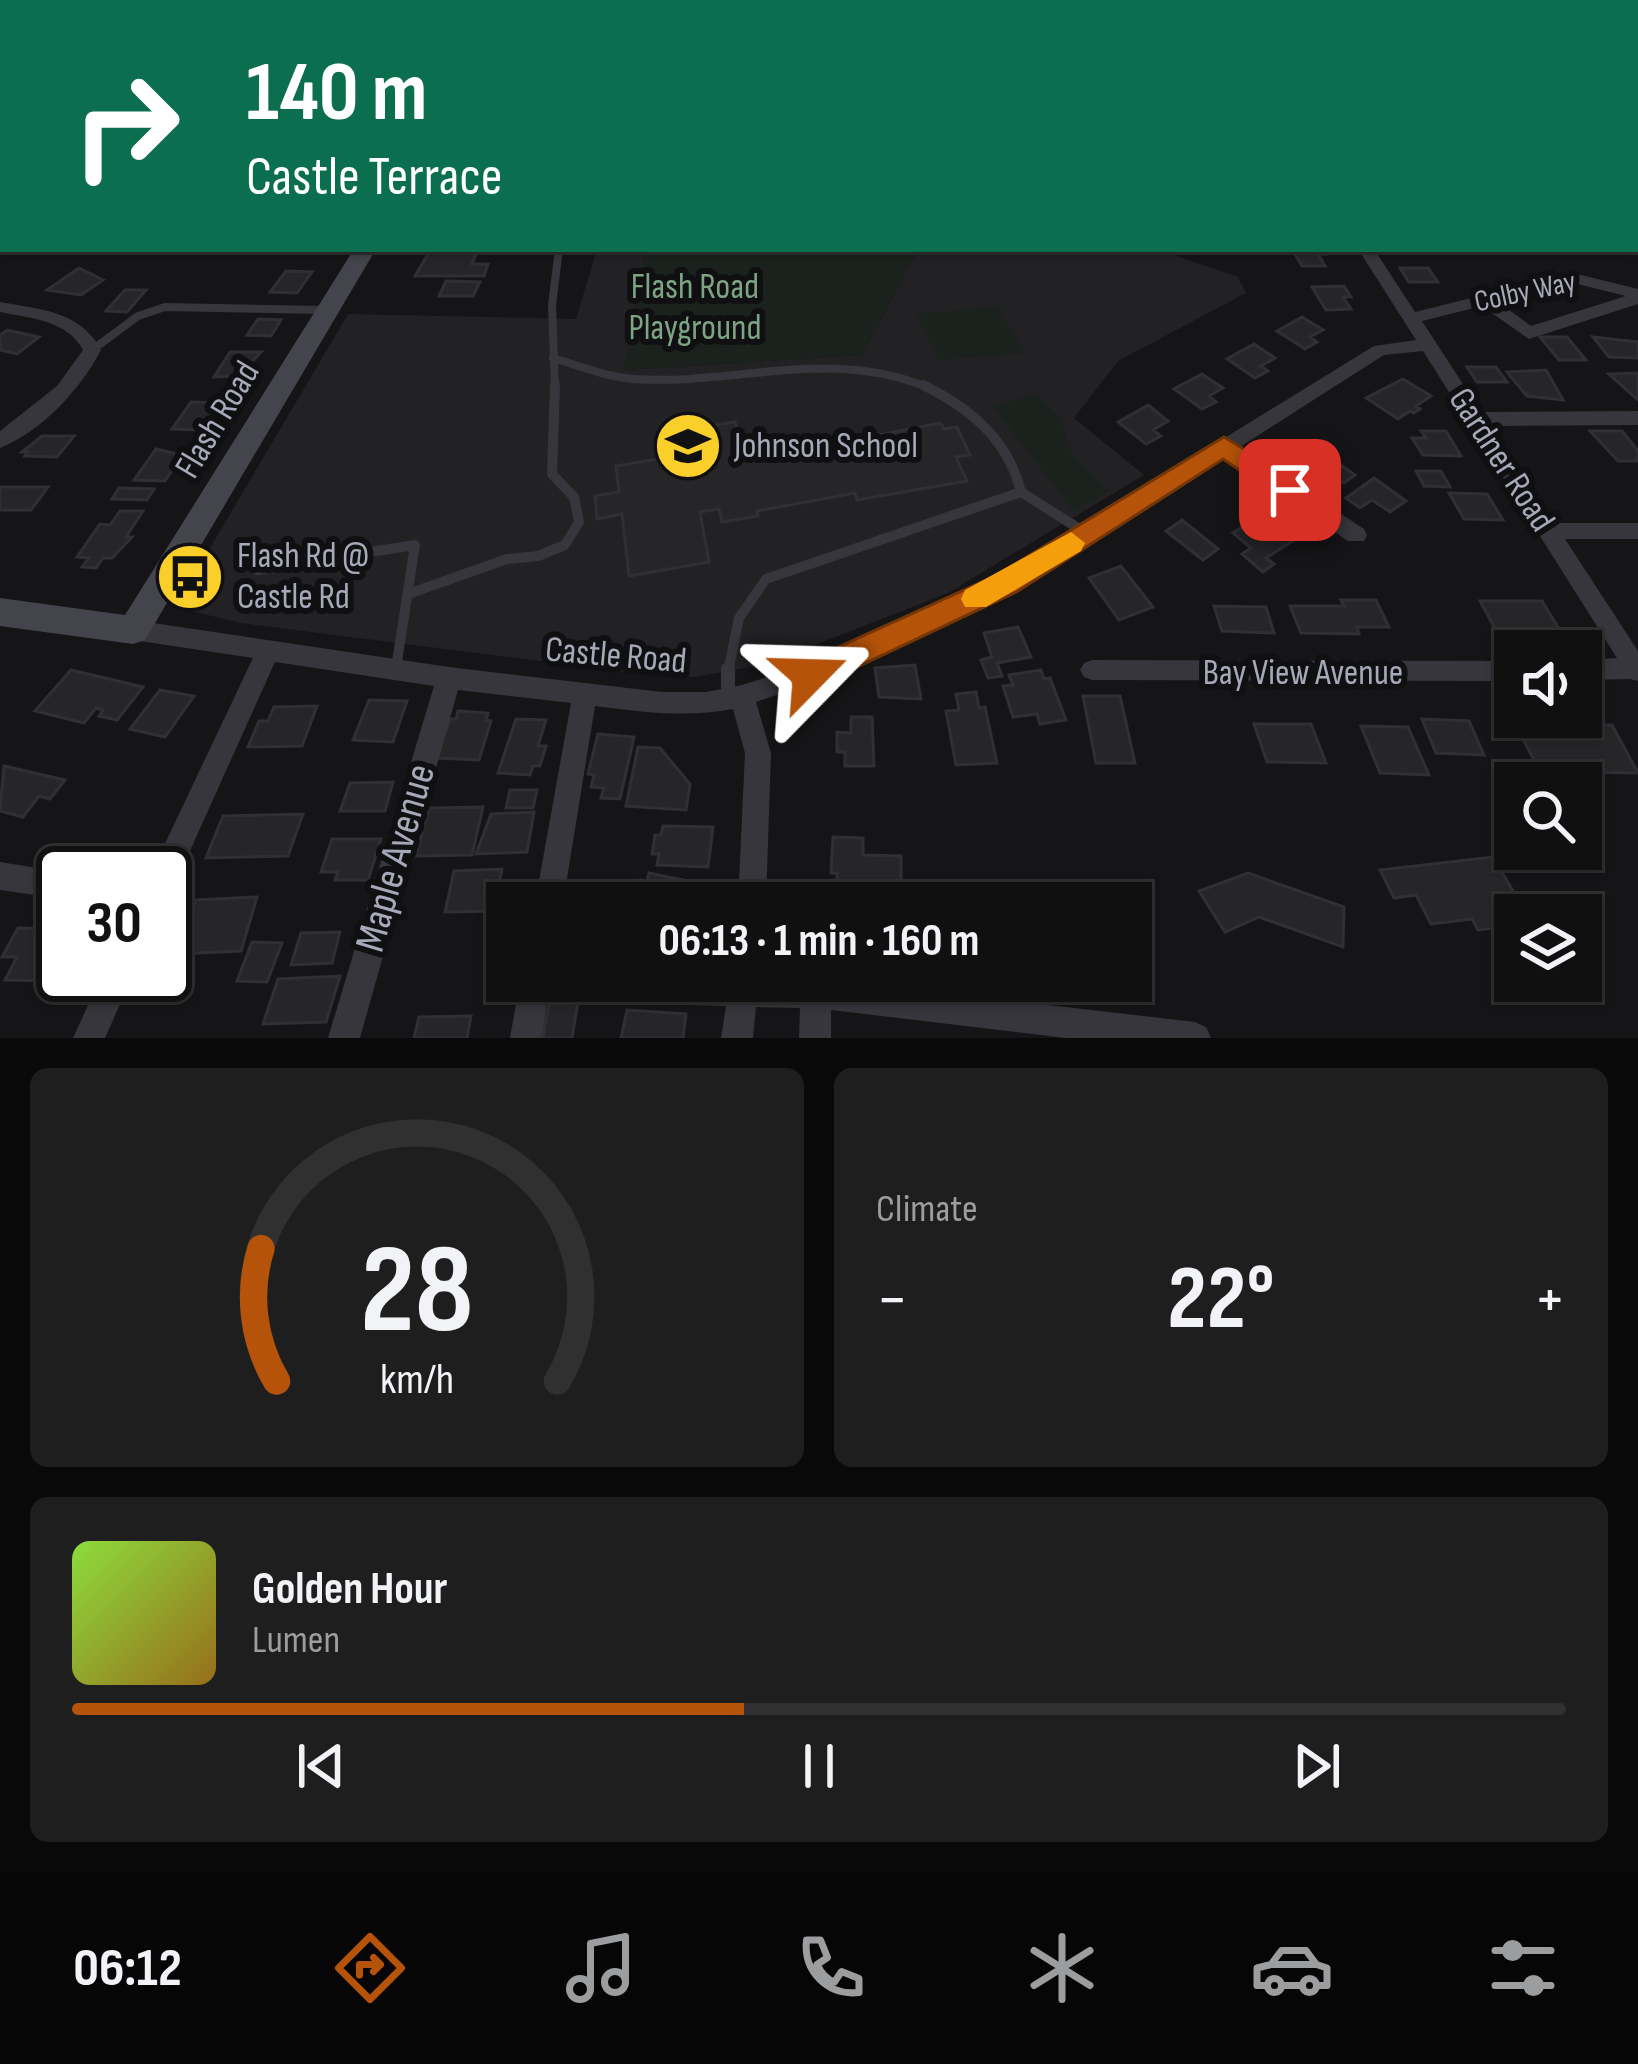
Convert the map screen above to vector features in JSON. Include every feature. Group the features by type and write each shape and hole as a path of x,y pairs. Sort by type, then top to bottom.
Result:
{"main road":[{"name":"Flash Road","path":"134,630 363,252"},
{"name":"Castle Road","path":"0,612 134,630"}],"street":[{"name":"Gardner Road","path":"1368,252 1638,669"},
{"name":"Colby Way","path":"1410,320 1573,278 1638,296"},
{"path":"1484,300 1529,333 1638,296"},
{"path":"0,308 70,325 88,338 92,350 80,376 58,399 0,441"},
{"name":"Castle Road","path":"134,630 449,678 662,703 735,697 862,654 1007,583 1380,350 1427,345"},
{"path":"1474,419 1638,418"},
{"path":"1224,446 1357,535"},
{"path":"1546,531 1638,531"},
{"path":"178,846 268,652"},
{"path":"1602,670 1638,669"},
{"name":"Bay View Avenue","path":"1092,670 1494,671"},
{"name":"Maple Avenue","path":"344,1038 449,678"},
{"path":"552,882 585,693"},
{"path":"735,697 758,752 753,882"},
{"path":"0,876 36,881"},
{"path":"89,1038 106,1002"},
{"path":"526,1038 532,1002"},
{"path":"737,1038 741,1002"},
{"path":"814,1038 816,1002"},
{"path":"893,1002 1195,1038"}],"lane":[{"path":"408,594 507,559 538,556 565,545 579,522 574,497 552,473 556,449 553,274 559,252"},
{"path":"92,350 138,316 165,307 328,310"},
{"path":"553,358 640,379 823,366 868,366 908,375 988,426 1016,465 1021,492 1086,533"},
{"path":"735,697 726,664 745,599 766,579 1021,492"},
{"path":"257,570 415,545 396,670"}],"path":[{"path":"0,1 0,10"}],"shaded area":[{"name":"Johnson School","path":"596,252 645,252 625,370 862,355 916,252 1165,252 1238,277 1246,293 1118,361 1074,418 1144,475 948,593 767,664 694,677 643,674 241,623 187,610 183,597 187,587 348,314 576,319"}],"green space":[{"name":"Flash Road Playground","path":"645,252 916,252 862,355 623,370"},
{"path":"998,307 1024,353 939,360 916,314"},
{"path":"1035,394 1059,417 1071,452 1109,490 1074,511 993,407"}],"building":[{"path":"429,252 477,252 472,264 488,264 484,276 415,276"},
{"path":"1294,252 1326,254 1318,254 1325,266 1302,266"},
{"path":"79,268 103,280 81,295 47,290"},
{"path":"1400,268 1428,268 1438,282 1409,282"},
{"path":"286,271 312,272 297,293 270,292"},
{"path":"446,281 480,282 473,296 439,296"},
{"path":"1344,286 1351,297 1343,297 1351,309 1326,310 1312,287"},
{"path":"125,290 146,290 127,312 106,311"},
{"path":"1302,317 1323,330 1310,337 1317,342 1305,349 1277,331"},
{"path":"258,319 281,320 271,336 247,335"},
{"path":"7,330 39,337 17,354 0,350 0,335"},
{"path":"1540,337 1567,337 1586,360 1559,360"},
{"path":"1593,337 1638,342 1638,358 1609,357"},
{"path":"1254,344 1275,358 1261,366 1268,371 1255,378 1227,359"},
{"path":"230,352 261,352 239,376 214,377"},
{"path":"1467,367 1496,367 1507,382 1477,382"},
{"path":"1546,370 1563,400 1527,396 1507,372"},
{"path":"1638,373 1638,400 1609,374"},
{"path":"1202,374 1223,388 1209,396 1216,402 1202,409 1174,389"},
{"path":"1403,379 1431,396 1414,413 1398,419 1366,398"},
{"path":"191,402 218,403 199,430 172,429"},
{"path":"1148,405 1168,421 1153,430 1161,436 1146,444 1118,422"},
{"path":"735,422 745,461 941,423 944,429 957,427 970,455 956,457 967,481 857,500 855,493 722,522 719,509 700,512 709,562 629,576 622,514 597,519 595,496 619,492 616,466 669,457 671,470 685,468 678,431"},
{"path":"1421,431 1446,431 1461,456 1423,455 1412,438 1426,438"},
{"path":"1590,431 1622,431 1638,451 1638,461 1618,461"},
{"path":"42,436 74,436 57,457 25,456 28,452 22,452"},
{"path":"156,449 182,455 165,481 134,480"},
{"path":"1300,449 1328,467 1335,461 1355,475 1344,483 1326,471 1312,482 1282,461"},
{"path":"1416,471 1441,471 1450,487 1424,486"},
{"path":"1374,478 1406,501 1390,512 1372,500 1360,508 1346,498"},
{"path":"0,487 48,487 31,510 0,510"},
{"path":"119,488 154,489 147,500 112,499"},
{"path":"1449,493 1487,494 1503,520 1464,519"},
{"path":"1260,494 1305,533 1266,558 1274,564 1263,572 1242,554 1251,548 1233,533 1260,516 1244,504"},
{"path":"120,511 143,511 126,537 132,537 96,568 82,567 89,558 77,557 100,524 110,525"},
{"path":"1182,520 1218,549 1203,560 1166,531"},
{"path":"1121,566 1153,607 1119,620 1089,578"},
{"path":"1341,600 1376,600 1389,627 1357,627 1359,634 1301,633 1290,606 1344,606"},
{"path":"1480,601 1542,601 1560,630 1496,630"},
{"path":"1214,606 1266,607 1274,633 1222,631"},
{"path":"1018,627 1031,657 997,663 1002,676 988,678 981,660 992,657 984,633"},
{"path":"915,665 921,699 879,697 875,668"},
{"path":"71,670 143,687 117,720 99,716 103,710 96,708 84,723 35,711"},
{"path":"1041,670 1044,679 1050,678 1066,720 1040,724 1037,714 1013,717 1003,686 1013,685 1009,675"},
{"path":"160,690 194,696 165,737 130,729"},
{"path":"976,692 979,708 985,707 997,763 956,765 946,711 959,710 956,694"},
{"path":"1083,696 1120,696 1135,763 1096,763"},
{"path":"369,700 407,701 393,742 353,740"},
{"path":"317,706 302,746 248,747 259,721 268,721 274,707"},
{"path":"458,711 488,713 486,720 491,721 479,760 437,758 450,719 456,719"},
{"path":"851,717 872,717 874,766 845,766 845,752 837,752 837,732 851,733"},
{"path":"516,719 546,720 538,746 546,746 540,766 533,766 530,775 498,773"},
{"path":"1422,719 1469,721 1484,755 1436,753"},
{"path":"1254,724 1311,724 1326,763 1267,762"},
{"path":"1602,725 1612,725 1638,773 1602,772 1602,762 1535,762 1522,738 1602,738"},
{"path":"1361,726 1408,727 1429,775 1380,773"},
{"path":"598,734 634,737 620,799 601,798 604,788 591,787 594,775 588,774"},
{"path":"638,747 660,748 690,784 686,810 626,806"},
{"path":"4,766 65,780 50,799 39,796 23,817 0,811"},
{"path":"393,782 385,811 340,811 350,783"},
{"path":"510,790 537,790 533,808 506,808"},
{"path":"483,807 472,855 416,856 429,808"},
{"path":"534,812 527,852 476,854 491,814"},
{"path":"303,814 288,856 206,858 223,816"},
{"path":"663,826 713,827 708,867 657,865 659,854 652,854 655,835 661,835"},
{"path":"833,837 863,838 863,855 901,856 901,882 837,882 837,873 831,873"},
{"path":"332,839 381,839 368,880 335,880 338,872 321,872"},
{"path":"1493,857 1494,870 1501,870 1515,894 1494,894 1494,928 1478,930 1472,919 1431,924 1416,895 1394,898 1380,870"},
{"path":"502,869 500,882 486,882 486,911 445,912 454,871"},
{"path":"649,873 692,882 641,882 647,881"},
{"path":"1248,873 1344,907 1343,947 1259,917 1225,932 1199,891"},
{"path":"257,897 241,951 192,953 196,900"},
{"path":"18,928 36,928 36,981 5,980 17,957 2,957"},
{"path":"340,932 332,963 291,965 301,933"},
{"path":"252,942 282,943 267,982 237,981"},
{"path":"340,976 326,1022 263,1024 278,979"},
{"path":"549,1002 578,1002 572,1038 543,1038"},
{"path":"627,1010 686,1014 683,1038 621,1038"},
{"path":"471,1016 467,1038 414,1038 419,1017"}],"slow traffic":[{"path":"976,599 1071,543"}],"place":[{"name":"Johnson School","path":"688,446"},
{"name":"Flash Rd @ Castle Rd","path":"190,577"}],"route":[{"path":"810,675 1007,583 1224,446 1290,490"}]}
